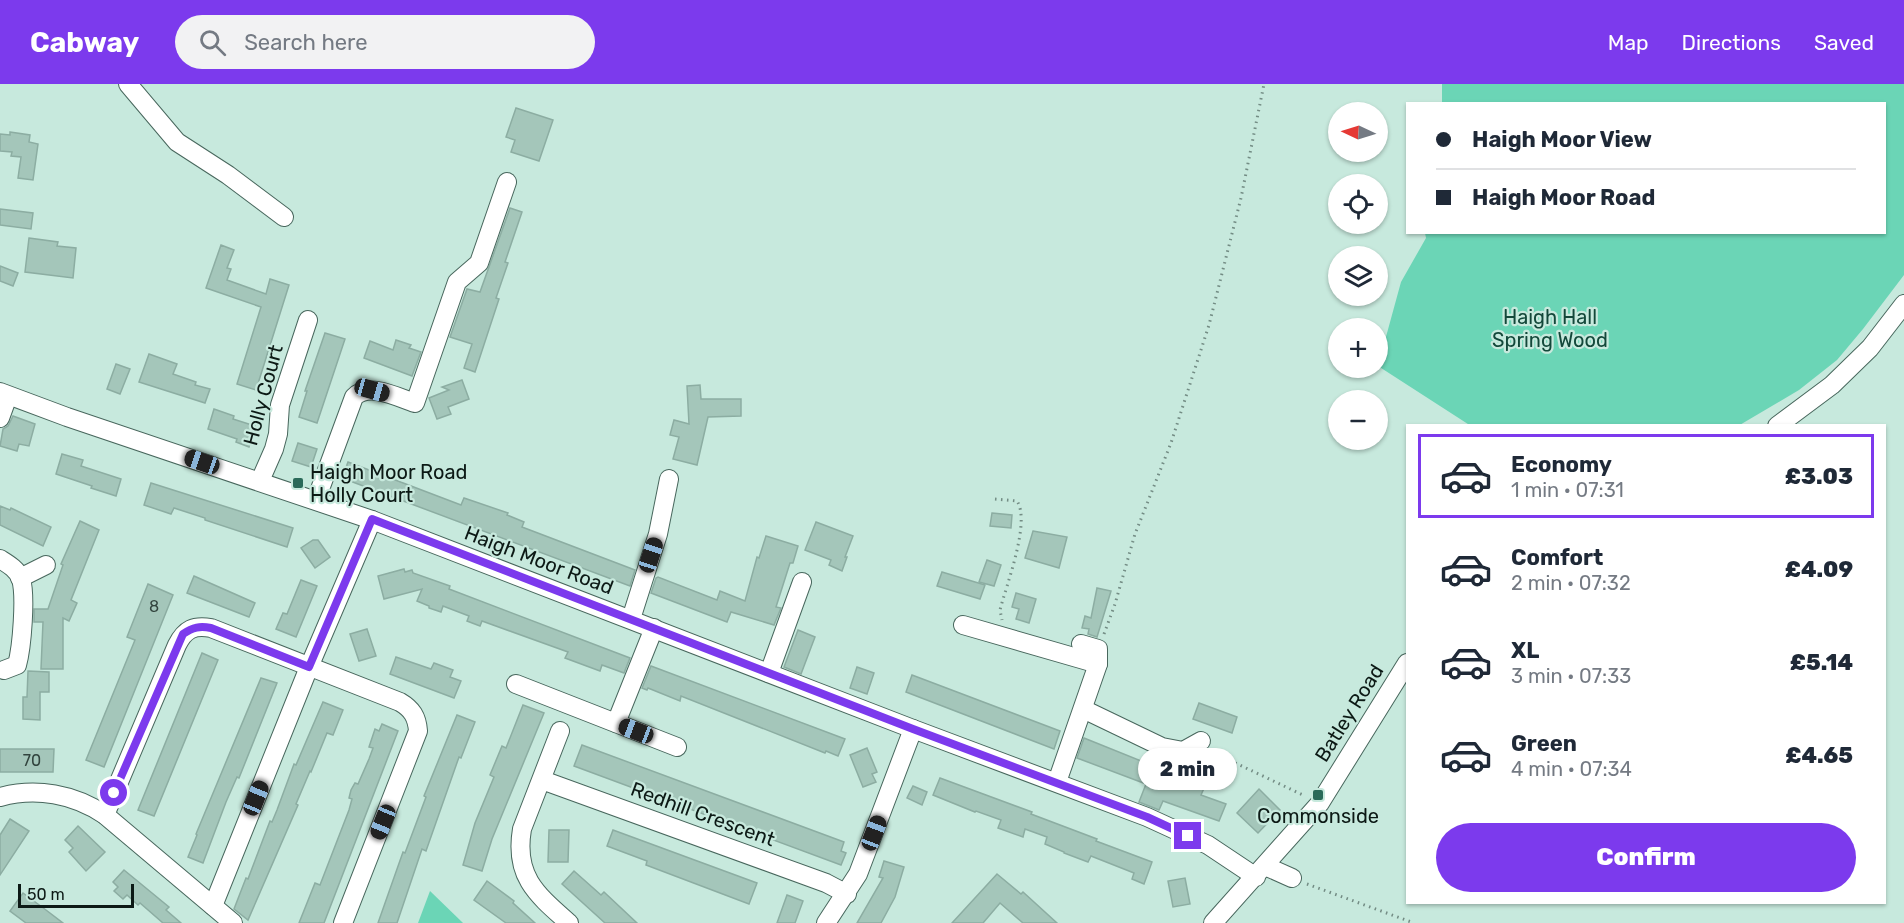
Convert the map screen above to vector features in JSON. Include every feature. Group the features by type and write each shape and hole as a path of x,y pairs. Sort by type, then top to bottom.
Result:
{"street":[{"path":"128,84 177,142 220,169 284,216"},
{"path":"316,500 354,397 358,393 372,390 415,403 457,282 479,263 507,182"},
{"path":"1780,424 1832,385 1870,348 1904,304"},
{"name":"Holly Court","path":"260,481 274,449 278,434 280,405 308,320"},
{"path":"0,418 4,394"},
{"name":"Haigh Moor Road","path":"4,394 372,519 913,729 1147,817 1261,871 1292,878"},
{"path":"631,619 658,534 669,479"},
{"path":"213,906 309,667 372,519"},
{"path":"0,559 12,567 20,578 22,599 21,651 17,665 4,670"},
{"path":"20,578 46,565"},
{"path":"770,673 802,582"},
{"path":"963,626 1092,652 1083,709 1057,782"},
{"path":"105,814 183,634 191,628 211,628 400,702 408,707 418,722 418,731 343,923"},
{"path":"616,723 654,628"},
{"name":"Batley Road","path":"1213,923 1320,803 1406,665"},
{"path":"516,684 677,747"},
{"path":"1083,709 1162,747 1183,751 1201,741"},
{"path":"826,923 858,874 913,729"},
{"path":"560,731 522,829 519,843 524,875 533,888 569,923"},
{"name":"Redhill Crescent","path":"542,780 826,883 847,894"},
{"path":"0,797 17,794 58,794 89,804 105,814 233,923"}],"path":[{"path":"1092,652 1115,604 1135,534 1171,443 1209,326 1241,198 1264,84"},
{"path":"995,500 1017,501 1021,507 1021,532 1000,610 1003,622"},
{"path":"1201,741 1227,759 1320,803"},
{"path":"1292,878 1414,923"}],"green space":[{"name":"Haigh Hall Spring Wood","path":"1442,84 1904,84 1904,275 1837,360 1799,390 1741,424 1468,424 1388,372 1388,329 1401,282 1426,238 1425,234 1886,234 1886,102 1442,102"},
{"path":"430,891 463,923 418,923"}],"building":[{"path":"516,108 553,120 539,161 511,152 515,140 506,137"},
{"path":"10,132 30,135 29,142 38,144 33,180 18,178 21,157 11,156 12,152 0,151 0,134 10,135"},
{"path":"510,208 522,212 505,262 508,263 496,298 499,299 475,372 464,368 472,344 450,337 467,289 480,292"},
{"path":"0,209 33,213 31,229 0,225"},
{"path":"29,238 58,242 57,246 76,248 73,278 25,272"},
{"path":"221,245 234,250 227,268 231,269 227,280 266,294 270,279 289,285 256,390 237,384 261,307 206,288"},
{"path":"0,266 18,273 13,286 0,281"},
{"path":"325,333 345,339 317,423 299,417 307,391 305,391"},
{"path":"396,340 411,345 409,348 421,352 412,376 364,358 370,341 393,350"},
{"path":"149,354 177,364 173,374 196,382 195,385 210,389 205,403 139,382"},
{"path":"116,364 130,369 120,394 107,389"},
{"path":"462,380 469,399 448,407 451,414 437,419 429,398 449,390 442,387"},
{"path":"700,385 701,399 741,399 741,416 708,417 697,465 673,459 679,437 670,435 674,420 689,424 687,386"},
{"path":"214,409 234,416 233,419 255,426 249,447 236,442 237,439 208,429"},
{"path":"13,416 35,424 29,446 19,444 17,451 0,446 3,429 8,426"},
{"path":"298,443 317,449 311,467 292,461"},
{"path":"62,454 83,460 81,466 121,479 116,496 56,474"},
{"path":"348,462 461,505 464,498 508,513 507,515 524,522 522,527 635,570 630,586 342,478"},
{"path":"151,483 293,528 287,547 174,508 171,514 144,505"},
{"path":"0,506 10,510 11,508 51,527 43,546 0,525"},
{"path":"992,513 1012,515 1011,528 990,526"},
{"path":"80,521 99,530 71,600 77,603 69,621 63,618 63,669 41,669 43,622 34,622 34,609 48,609 63,565 61,564"},
{"path":"816,522 853,536 842,571 829,565 831,560 805,550"},
{"path":"1033,531 1067,537 1059,568 1025,558"},
{"path":"766,536 798,546 776,607 781,608 774,625 731,612 727,622 651,593 658,577 717,600 720,591 745,601 757,557 759,558"},
{"path":"313,540 318,540 330,557 315,568 301,548"},
{"path":"987,560 1001,565 994,586 979,582"},
{"path":"404,569 405,572 412,570 413,573 450,586 449,589 630,658 624,673 602,665 600,671 565,658 568,652 482,621 480,626 467,621 469,616 443,606 441,612 429,608 417,601 422,589 384,599 378,576"},
{"path":"942,572 985,585 980,599 937,586"},
{"path":"194,576 255,603 249,617 187,593"},
{"path":"301,580 317,586 296,637 276,629 283,613 287,614"},
{"path":"148,584 173,595 104,767 86,760 135,640 127,637"},
{"path":"1097,588 1111,591 1097,637 1088,634 1089,629 1082,628 1085,616 1091,618"},
{"path":"1016,593 1036,599 1029,623 1016,619 1019,609 1012,607"},
{"path":"367,629 376,656 359,661 350,634"},
{"path":"798,630 815,637 801,674 784,667"},
{"path":"202,653 218,660 154,816 138,810"},
{"path":"396,657 431,669 434,663 453,670 450,677 461,681 454,698 390,674"},
{"path":"651,666 845,739 838,756 826,751 825,753 681,696 680,701 648,688 647,690 642,688"},
{"path":"857,667 874,673 867,694 850,688"},
{"path":"28,671 49,672 49,692 40,692 40,720 23,719 23,697 27,697"},
{"path":"912,675 1060,731 1054,749 906,692"},
{"path":"261,678 277,683 239,778 237,777 226,802 203,863 188,857"},
{"path":"323,702 343,710 333,735 327,733 248,920 234,909 270,821 272,822 277,810 294,764 296,765"},
{"path":"1199,703 1237,717 1232,733 1193,719"},
{"path":"523,705 544,713 492,839 482,871 463,865 475,823 494,777 490,775 502,746 506,748"},
{"path":"457,715 475,722 461,758 459,757 426,851 422,849 397,923 378,923 403,852 405,853 426,797 424,796"},
{"path":"382,724 398,731 324,923 299,923 315,883 320,885 349,810 352,799 349,798 351,790 355,783 358,784 369,759 373,748 369,747 375,729 379,731"},
{"path":"1084,738 1156,767 1160,758 1166,759 1209,777 1201,795 1226,804 1219,821 1163,801 1159,810 1139,802 1146,784 1077,758"},
{"path":"582,745 844,842 841,851 846,853 841,865 574,766"},
{"path":"867,748 877,772 872,774 876,782 863,787 850,755"},
{"path":"0,749 54,749 53,772 0,772"},
{"path":"940,778 1032,812 1031,814 1152,862 1144,884 1132,879 1134,873 1091,856 1088,862 1064,853 1045,844 1047,837 1025,829 1023,837 998,828 1001,820 933,795"},
{"path":"913,786 927,792 922,805 907,798"},
{"path":"1259,789 1280,810 1258,833 1237,813"},
{"path":"10,819 29,831 0,875 0,835"},
{"path":"78,826 105,852 86,871 69,852 73,848 65,840"},
{"path":"549,830 569,830 568,862 548,862"},
{"path":"613,830 757,883 749,904 646,865 647,861 607,846"},
{"path":"884,861 904,867 895,897 881,923 857,923 883,878 879,877"},
{"path":"124,870 169,907 166,910 181,923 163,923 140,903 138,905 127,895 123,899 114,891 118,887 113,882"},
{"path":"574,871 601,895 604,892 637,923 605,923 562,884"},
{"path":"997,874 1021,894 1023,892 1057,923 1023,923 1000,903 983,923 952,923"},
{"path":"1185,878 1190,904 1173,907 1168,881"},
{"path":"487,881 514,901 513,903 535,923 506,923 474,900"},
{"path":"23,893 63,923 26,923 10,911"},
{"path":"787,895 803,901 795,923 777,923"}],"place":[{"name":"Haigh Moor Road Holly Court","path":"298,483"},
{"name":"Commonside","path":"1318,795"}],"route":[{"path":"114,793 183,634 191,628 211,628 309,667 372,519 913,729 1057,782 1147,817 1188,836"}]}
